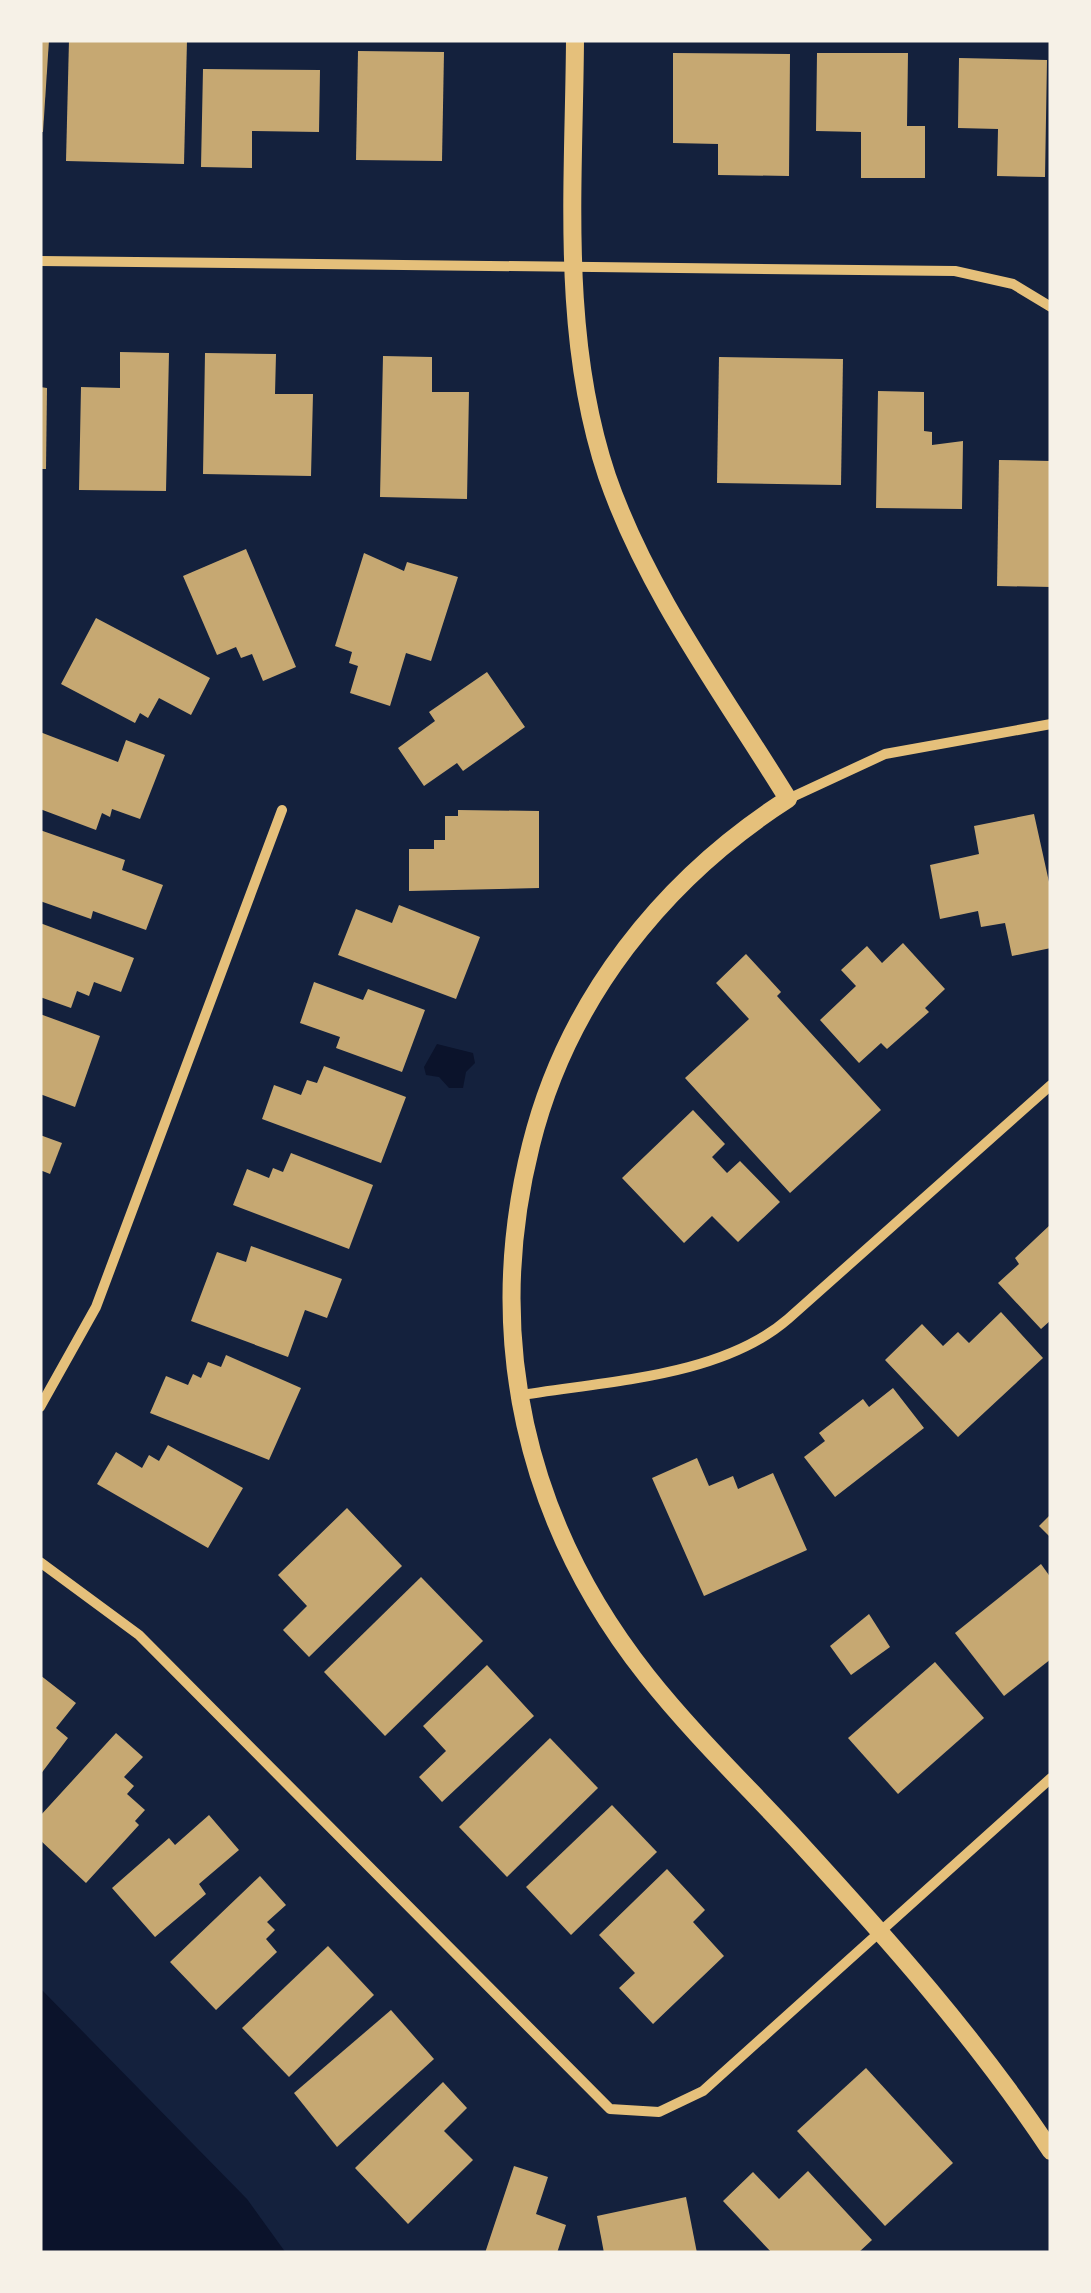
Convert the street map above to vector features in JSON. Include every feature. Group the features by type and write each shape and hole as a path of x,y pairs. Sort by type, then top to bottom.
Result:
{"street":[{"path":"575,40 573,267 586,393 599,448 625,521 669,607 788,798"},
{"path":"40,262 955,271 1013,284 1051,307"},
{"path":"1051,724 885,754 788,798 748,824 684,879 626,947 575,1025 538,1117 516,1213 509,1305 516,1396 550,1512 584,1582 626,1648 883,1934 1051,2150"},
{"path":"40,1408 96,1307 282,810"},
{"path":"516,1396 701,1364 751,1346 780,1326 1051,1085"},
{"path":"40,1562 140,1635 610,2109 659,2112 703,2091 883,1934 1051,1778"}],"water":[{"path":"437,1044 473,1053 475,1063 466,1072 463,1088 449,1088 439,1077 426,1075 424,1067"},
{"path":"40,1988 247,2199 286,2253 40,2253"}],"building":[{"path":"40,40 49,40 43,132 40,132"},
{"path":"69,40 187,40 184,164 66,161"},
{"path":"358,51 444,52 442,161 356,160"},
{"path":"673,53 790,54 789,176 718,175 718,144 673,143"},
{"path":"817,53 908,53 907,126 925,126 925,178 861,178 861,132 816,131"},
{"path":"959,58 1047,60 1045,177 997,176 998,129 958,128"},
{"path":"203,69 320,70 319,132 252,131 252,168 201,167"},
{"path":"120,352 169,353 166,491 79,490 81,387 120,388"},
{"path":"205,353 276,354 275,394 313,394 311,476 203,474"},
{"path":"383,356 432,357 432,392 469,392 467,499 380,497"},
{"path":"719,357 843,359 841,485 717,483"},
{"path":"40,387 47,388 46,469 40,469"},
{"path":"878,391 924,392 924,431 932,432 932,445 963,441 962,509 876,508"},
{"path":"999,460 1051,461 1051,587 997,586"},
{"path":"246,549 296,667 263,681 252,654 241,658 236,647 217,655 183,576"},
{"path":"364,553 404,571 407,562 458,577 431,661 406,653 390,706 350,693 358,666 349,663 352,652 335,646"},
{"path":"96,618 210,678 191,715 159,698 148,718 140,713 135,723 61,684"},
{"path":"487,672 525,727 463,771 457,763 424,786 398,748 435,721 429,712"},
{"path":"40,732 118,762 126,740 165,755 140,819 112,809 110,817 102,813 96,830 40,809"},
{"path":"458,810 539,811 539,888 409,891 409,849 434,849 434,840 445,840 445,816 458,816"},
{"path":"1034,814 1051,891 1051,948 1012,956 1005,923 981,927 978,911 940,919 930,865 979,854 974,826"},
{"path":"40,830 125,860 122,870 163,885 146,930 93,911 91,919 40,901"},
{"path":"399,905 480,937 456,999 338,955 356,909 392,923"},
{"path":"40,923 134,958 121,992 94,982 89,996 77,991 71,1008 40,997"},
{"path":"903,943 945,989 925,1008 929,1012 887,1049 881,1043 859,1063 820,1020 856,986 841,970 867,946 882,963"},
{"path":"746,954 781,992 777,996 881,1110 790,1193 685,1078 749,1019 716,983"},
{"path":"314,982 363,1000 368,989 425,1010 402,1072 336,1048 340,1037 300,1023"},
{"path":"40,1014 100,1036 75,1107 40,1094"},
{"path":"324,1066 406,1097 381,1163 262,1119 274,1085 301,1095 307,1080 317,1083"},
{"path":"693,1110 725,1144 712,1157 727,1173 740,1161 780,1202 738,1242 712,1216 684,1243 622,1178"},
{"path":"40,1135 62,1143 50,1174 40,1170"},
{"path":"291,1153 373,1185 349,1249 233,1205 247,1169 269,1178 273,1168 283,1172"},
{"path":"1051,1224 1051,1320 1041,1329 998,1283 1019,1264 1015,1258"},
{"path":"251,1246 342,1279 327,1318 305,1310 288,1357 191,1321 217,1252 246,1262"},
{"path":"1001,1312 1043,1358 958,1437 885,1360 922,1324 943,1346 958,1332 969,1343"},
{"path":"226,1355 301,1388 269,1460 150,1413 166,1376 188,1385 193,1374 201,1378 208,1362 221,1367"},
{"path":"893,1388 924,1428 835,1497 804,1457 825,1441 819,1433 863,1399 869,1407"},
{"path":"168,1445 243,1488 208,1548 97,1484 116,1452 142,1468 149,1455 159,1461"},
{"path":"697,1458 709,1486 733,1476 738,1489 773,1473 807,1550 704,1596 652,1478"},
{"path":"347,1508 402,1566 309,1657 283,1630 307,1606 278,1575"},
{"path":"1051,1514 1051,1538 1039,1526"},
{"path":"1041,1564 1051,1578 1051,1659 1004,1696 955,1633"},
{"path":"421,1577 483,1641 385,1736 324,1672"},
{"path":"869,1614 890,1647 851,1675 830,1646"},
{"path":"935,1662 984,1718 898,1794 848,1738"},
{"path":"487,1665 534,1716 442,1802 419,1777 446,1751 423,1726"},
{"path":"40,1675 76,1703 56,1728 68,1738 40,1775"},
{"path":"116,1733 143,1757 124,1777 134,1786 127,1794 145,1810 135,1821 139,1825 86,1883 40,1840 40,1816"},
{"path":"550,1738 598,1788 507,1877 459,1827"},
{"path":"612,1805 657,1852 571,1935 526,1887"},
{"path":"209,1815 239,1850 199,1884 206,1894 155,1937 112,1888 169,1838 175,1845"},
{"path":"667,1869 705,1910 693,1922 724,1956 653,2024 619,1988 635,1973 599,1935"},
{"path":"260,1876 286,1905 267,1922 275,1930 266,1939 277,1952 216,2010 170,1962"},
{"path":"328,1946 374,1995 289,2077 242,2028"},
{"path":"391,2010 434,2059 337,2147 294,2093"},
{"path":"866,2068 953,2163 885,2226 797,2131"},
{"path":"443,2082 467,2108 444,2131 473,2160 408,2224 355,2168"},
{"path":"514,2166 548,2177 536,2214 566,2225 557,2253 485,2253"},
{"path":"808,2171 872,2240 858,2253 772,2253 723,2201 753,2172 779,2199"},
{"path":"686,2197 697,2253 604,2253 597,2216"}]}
